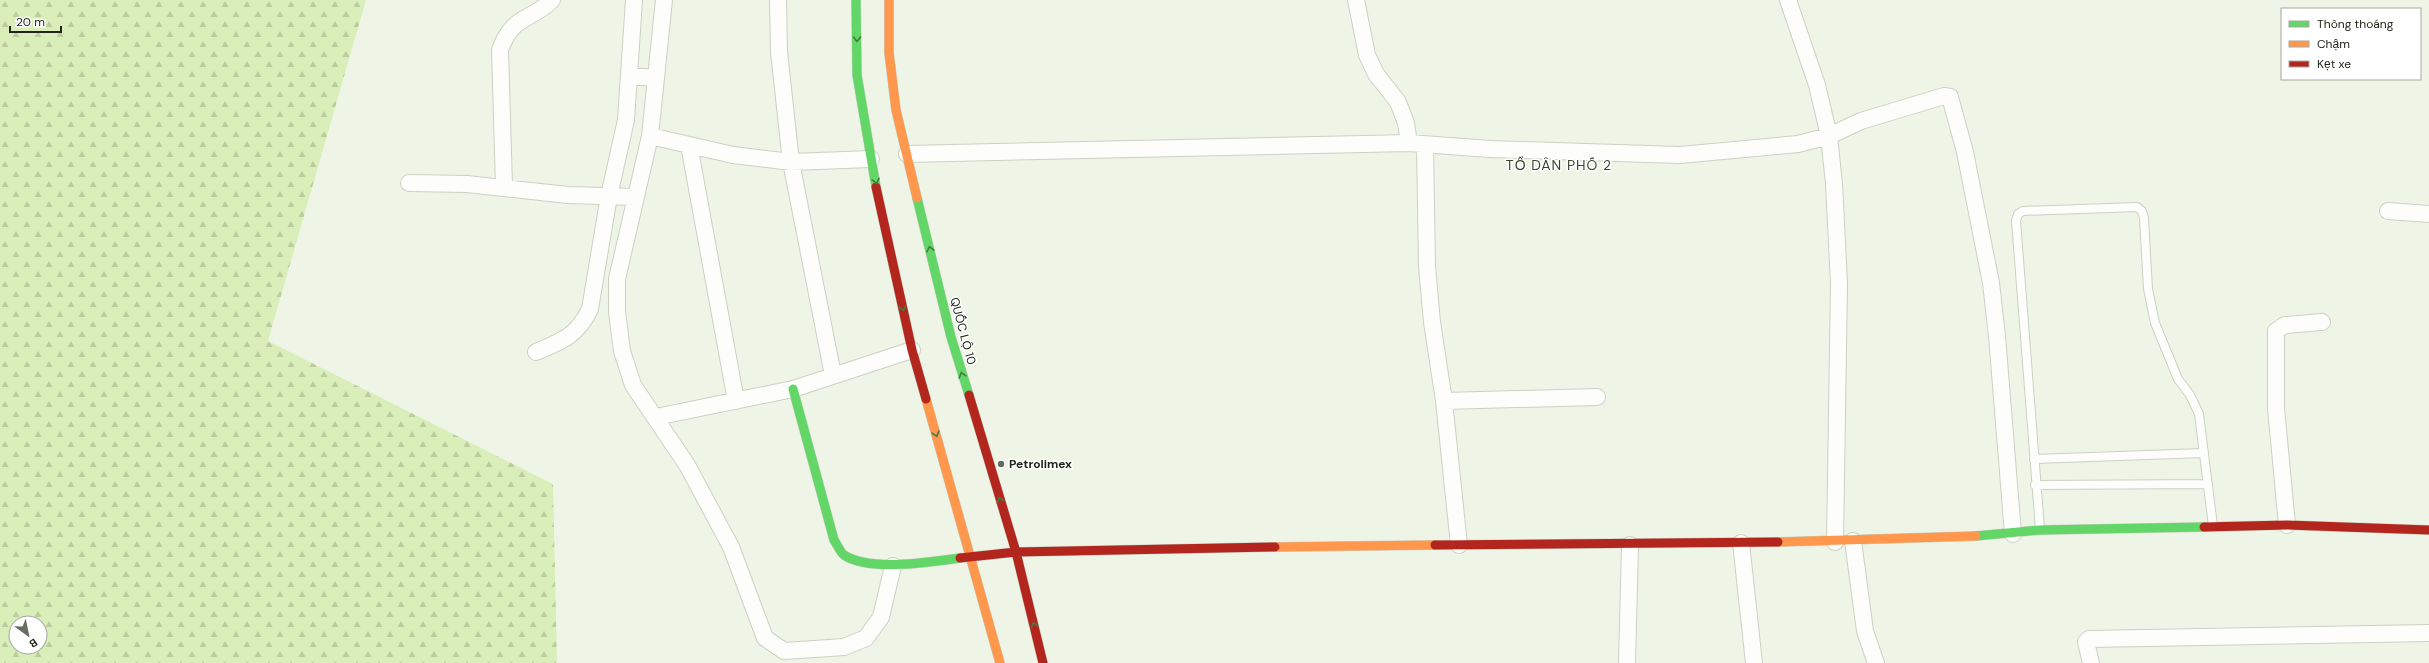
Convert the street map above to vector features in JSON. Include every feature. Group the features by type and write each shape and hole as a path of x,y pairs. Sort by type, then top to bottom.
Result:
{"main road":[{"path":"856,0 857,75 871,159 912,350 972,557 1000,663"},
{"name":"QUỐC LỘ 10","path":"889,0 889,53 896,110 951,337 1016,552 1044,663"},
{"path":"792,389 834,540 844,555 858,560 893,566 1016,552 1459,545 1630,545 1835,542 2013,534 2040,530 2213,528 2287,525 2429,530"}],"street":[{"path":"504,186 500,50 505,37 513,25 552,0"},
{"path":"536,352 567,338 582,326 590,309 622,196 650,136 634,0"},
{"path":"664,0 642,77 626,120 617,312 622,351 633,385 687,465 731,546 765,638 784,651 844,647 866,638 881,616 893,566"},
{"path":"778,0 780,52 791,162 833,375"},
{"path":"1356,0 1367,54 1376,74 1398,102 1406,123 1409,143"},
{"path":"1788,0 1817,85 1830,136 1839,283 1835,542"},
{"path":"907,154 1409,143 1425,146 1680,155 1798,144 1830,136 1861,121 1908,106 1944,96 1950,97 1965,152 1991,283 1998,336 2013,534"},
{"path":"650,136 733,155 791,162 871,159"},
{"path":"689,145 736,401"},
{"path":"1425,146 1428,273 1437,363 1444,401 1459,545"},
{"path":"409,183 504,186 568,195 622,196"},
{"path":"2388,211 2429,214"},
{"path":"2287,525 2276,408 2274,343 2276,331 2285,325 2322,322"},
{"path":"656,417 792,389 912,350"},
{"path":"1444,401 1597,397"},
{"path":"1853,541 1865,631 1876,663"},
{"path":"1741,543 1754,663"},
{"path":"1627,663 1630,545"},
{"path":"2090,663 2086,642 2089,639 2429,633"}],"lane":[{"path":"2040,530 2035,485 2016,221 2018,214 2022,211 2137,207 2142,211 2148,289 2155,323 2178,379 2190,395 2199,414 2213,528"},
{"path":"2034,459 2204,453"},
{"path":"2035,485 2208,484"}],"green space":[{"path":"0,0 366,0 268,341 553,484 557,663 0,663"}],"traffic: fast":[{"path":"856,0 857,75 876,187"},
{"path":"917,198 951,337 969,395"},
{"path":"793,389 834,540 843,554 855,560 884,564 917,563 960,558"},
{"path":"1976,536 2040,530 2204,527"}],"traffic: slow":[{"path":"889,0 889,53 896,110 917,198"},
{"path":"926,399 1000,663"},
{"path":"1778,542 1976,536"},
{"path":"1275,547 1435,545"}],"traffic: jam":[{"path":"876,187 912,350 926,399"},
{"path":"969,395 1016,552 1043,663"},
{"path":"2204,527 2287,525 2429,530"},
{"path":"1435,545 1778,542"},
{"path":"960,558 1016,552 1275,547"}],"place":[{"name":"Petrolimex","path":"1001,464"}],"district":[{"name":"TỔ DÂN PHỐ 2","path":"1559,165"}]}
